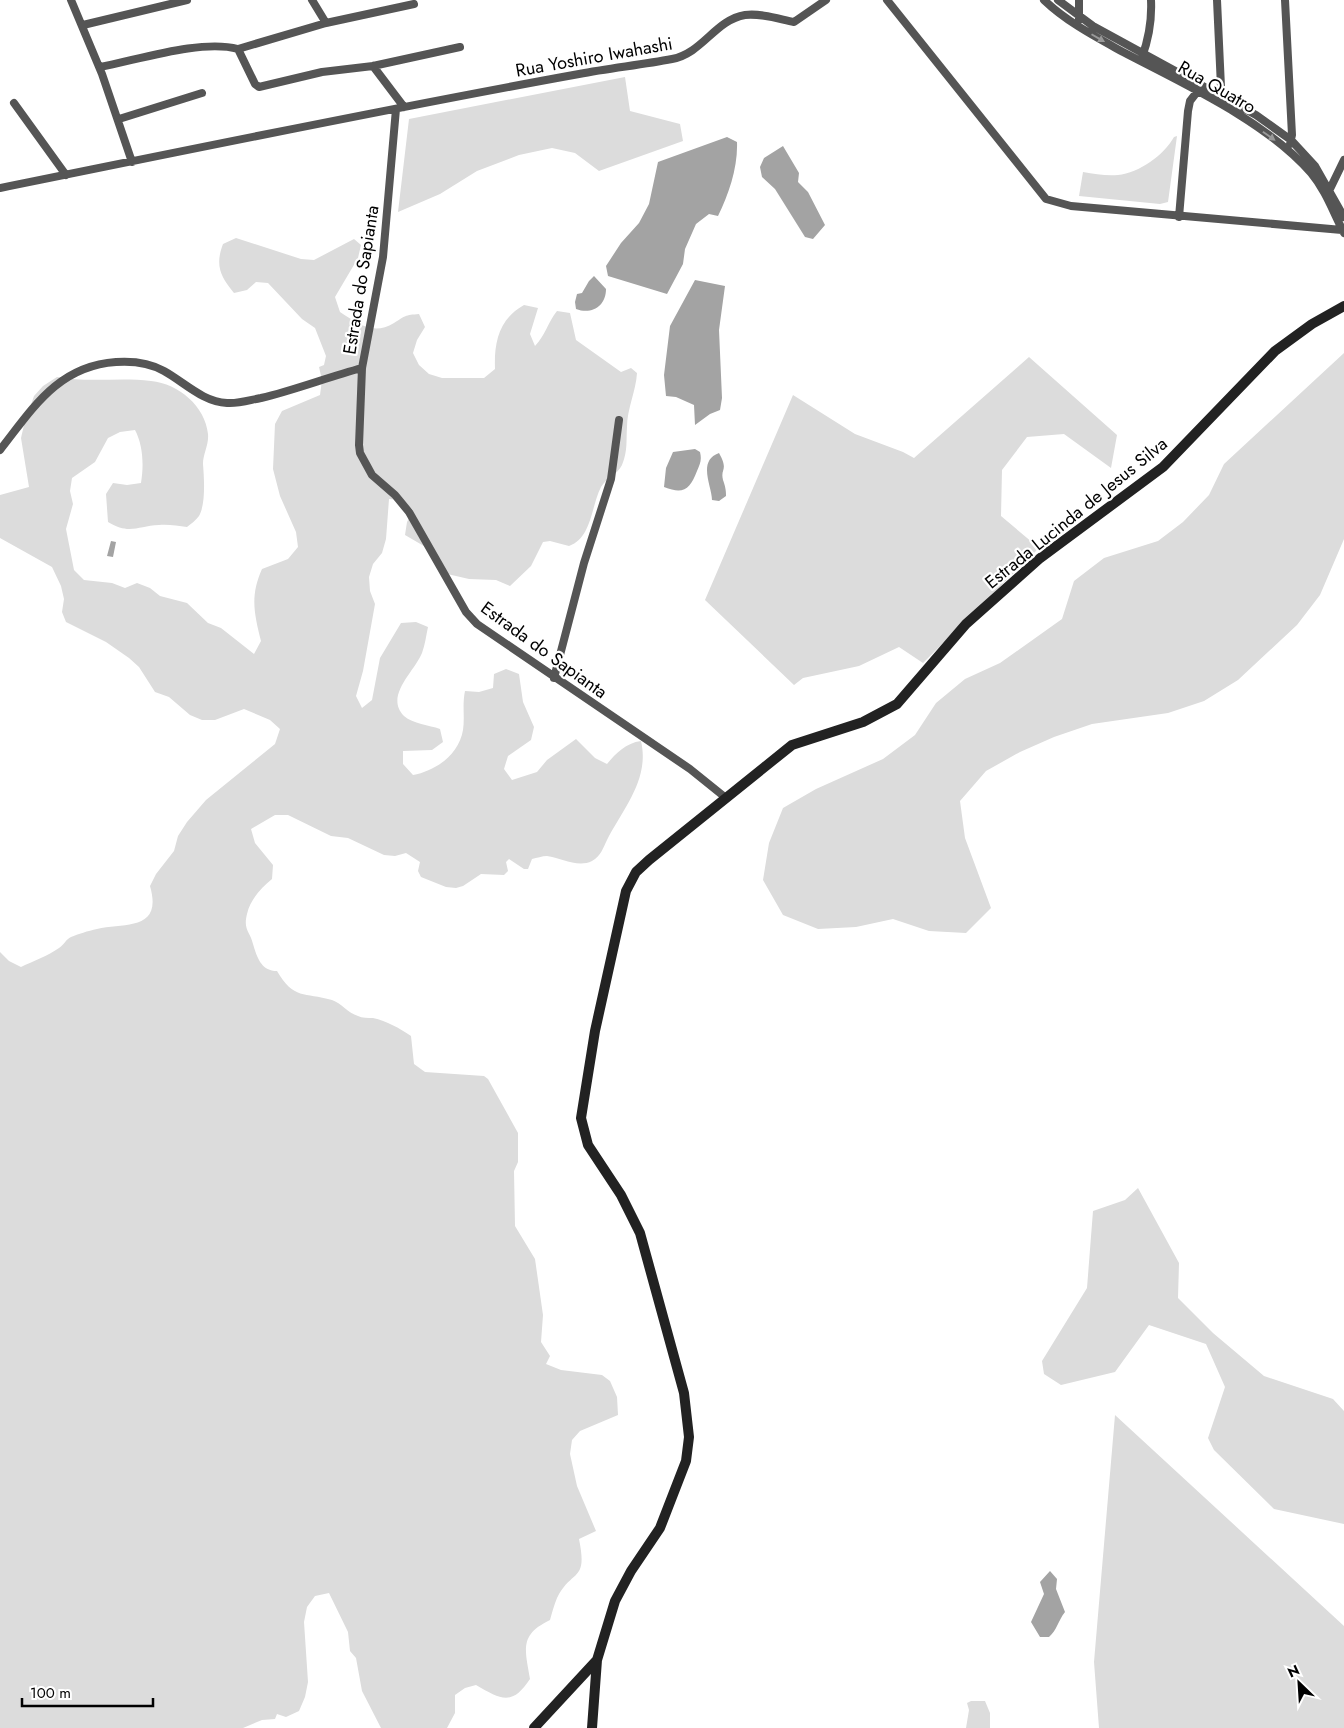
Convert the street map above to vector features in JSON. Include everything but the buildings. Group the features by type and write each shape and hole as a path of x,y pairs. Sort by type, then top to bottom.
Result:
{"main road":[{"name":"Estrada Lucinda de Jesus Silva","path":"592,1728 597,1660 615,1601 631,1571 660,1528 686,1460 689,1429 684,1393 640,1233 621,1195 588,1145 581,1118 595,1031 626,891 636,872 792,745 863,722 897,704 966,624 1067,537 1146,483 1275,351 1312,324 1344,306"},
{"path":"534,1728 597,1660"}],"street":[{"path":"71,0 83,24 100,68 132,162"},
{"path":"83,24 187,0"},
{"path":"312,0 326,23"},
{"name":"Rua Yoshiro Iwahashi","path":"400,108 675,58 698,48 721,26 734,19 746,15 794,22 826,0"},
{"path":"887,0 1046,199 1071,206 1343,231"},
{"name":"Rua Quatro","path":"1044,0 1078,27 1142,57 1218,99 1256,116 1291,140 1315,166 1344,217"},
{"name":"Rua Quatro","path":"1058,0 1079,18 1197,92 1218,99 1271,136 1289,151 1329,192 1343,231"},
{"path":"1078,27 1079,0"},
{"path":"1142,57 1150,32 1151,0"},
{"path":"1216,0 1221,87 1218,99"},
{"path":"1285,0 1291,140 1289,151"},
{"path":"100,68 191,49 228,47 238,49 326,23 414,4"},
{"path":"238,49 255,84 259,87 322,72 373,66 460,47"},
{"path":"0,188 400,108 373,66"},
{"path":"118,119 202,92"},
{"path":"1179,217 1188,111 1190,101 1197,92"},
{"path":"14,103 66,175"},
{"name":"Estrada do Sapianta","path":"400,108 383,257 362,368 359,445 365,463 372,475 395,495 409,512 466,612 477,624 690,769 726,798"},
{"path":"1329,192 1344,160"},
{"path":"0,450 22,421 59,382 80,370 100,363 131,361 153,367 162,370 210,400 232,404 281,393 362,368"},
{"path":"554,678 584,563 611,478 619,420"}],"shaded area":[{"path":"625,77 630,111 680,124 683,141 599,171 575,153 552,148 519,155 477,171 440,194 398,212 409,119"},
{"path":"1177,136 1168,202 1160,204 1079,196 1083,172 1114,175 1134,171 1150,162"},
{"path":"727,137 737,142 737,151 732,180 726,199 718,216 709,214 696,224 685,249 683,264 667,294 608,276 606,266 621,243 639,223 649,204 658,162"},
{"path":"783,146 799,173 798,182 808,192 825,225 813,239 805,237 775,189 762,177 760,167 764,158"},
{"path":"236,238 301,259 314,260 354,239 361,245 358,258 335,297 340,312 359,324 372,328 386,327 405,316 419,314 425,327 417,340 413,353 419,365 429,374 442,378 484,378 495,369 497,341 504,324 509,317 524,305 538,308 530,334 535,346 557,311 570,313 576,340 621,372 631,368 637,373 627,420 624,460 620,468 601,487 587,529 577,542 569,546 550,541 543,542 531,566 510,586 496,580 469,579 443,573 429,549 405,535 407,522 413,510 403,500 389,499 386,539 382,553 373,564 369,577 370,591 375,604 363,671 356,696 362,708 372,700 380,658 401,623 416,622 428,627 422,653 403,684 397,700 404,716 412,721 440,729 443,742 432,750 403,751 403,764 413,775 437,766 457,747 463,730 465,691 479,692 493,688 494,674 506,669 519,674 523,702 534,727 531,740 508,756 504,769 512,780 537,772 547,760 576,739 595,758 607,764 622,749 641,741 643,755 638,781 600,854 587,863 570,862 547,856 541,857 532,859 528,869 524,869 509,859 506,862 508,871 504,875 481,874 463,886 456,888 446,887 421,877 418,871 420,862 406,853 395,856 384,855 348,838 331,836 288,815 275,815 251,829 255,843 273,865 272,879 253,899 246,919 247,930 260,962 267,969 277,971 294,991 332,1000 354,1015 378,1019 402,1030 411,1036 414,1064 425,1072 484,1076 488,1079 518,1133 518,1162 514,1171 515,1226 535,1259 543,1315 541,1342 550,1356 546,1364 561,1370 602,1375 610,1381 617,1397 618,1415 580,1431 572,1440 570,1454 577,1486 596,1531 579,1539 581,1553 580,1569 557,1598 550,1620 533,1631 529,1637 526,1651 530,1679 524,1688 512,1697 500,1697 476,1685 465,1688 455,1695 455,1713 447,1728 381,1728 362,1691 356,1658 350,1651 348,1632 329,1593 315,1596 307,1607 304,1622 308,1682 305,1697 299,1711 286,1717 277,1714 275,1719 262,1720 243,1728 0,1728 0,952 9,961 21,967 55,951 69,938 74,936 97,929 130,925 146,918 151,911 153,901 150,886 156,874 174,851 178,836 187,822 206,800 275,744 280,729 270,720 244,709 215,720 202,720 190,715 169,697 155,692 139,667 129,658 106,642 66,622 62,612 64,599 61,586 52,567 0,538 0,495 29,487 21,438 24,425 34,396 43,386 57,377 80,380 151,381 161,383 181,392 189,398 202,414 208,434 208,442 203,460 204,498 199,516 187,527 162,525 128,529 108,522 106,494 113,483 127,485 141,483 142,476 143,462 135,430 120,432 108,438 95,462 72,478 70,491 73,504 66,529 74,570 84,580 112,583 125,588 137,583 150,588 160,596 187,603 208,623 221,628 254,654 261,641 254,605 258,579 262,569 288,559 298,547 296,532 280,496 273,469 275,424 282,411 320,395 322,380 319,367 324,365 326,356 315,328 302,319 268,283 256,282 247,290 234,293 229,287 222,276 219,258 223,244"},
{"path":"594,276 606,289 604,300 593,310 582,311 576,309 577,294 582,293"},
{"path":"695,280 725,286 719,330 722,398 720,410 710,414 695,425 694,405 676,397 666,396 664,375 670,326"},
{"path":"1344,353 1344,539 1320,595 1297,625 1238,680 1204,701 1168,713 1092,724 1054,737 1020,752 986,771 960,801 965,838 991,908 966,933 929,931 893,919 856,927 818,929 783,915 763,880 769,843 783,808 816,789 883,759 915,735 936,703 965,679 1000,663 1062,619 1074,581 1104,558 1158,541 1183,522 1209,495 1224,464"},
{"path":"1029,357 1117,435 1111,468 1064,434 1027,437 1002,470 1001,516 1039,548 923,663 899,647 859,666 803,678 794,685 705,600 793,395 855,434 914,458"},
{"path":"695,449 700,452 701,457 689,486 681,490 664,487 666,468 673,452"},
{"path":"719,453 724,466 722,476 726,496 719,501 712,500 707,468 712,457"},
{"path":"111,541 116,542 113,557 107,556"},
{"path":"1138,1188 1179,1263 1178,1298 1213,1333 1264,1376 1333,1399 1344,1411 1344,1524 1274,1509 1214,1450 1208,1438 1225,1387 1206,1344 1149,1325 1115,1372 1061,1385 1044,1374 1042,1361 1087,1288 1093,1211 1125,1200"},
{"path":"1115,1415 1344,1626 1344,1728 1099,1728 1094,1662"},
{"path":"1050,1571 1057,1579 1056,1589 1065,1612 1049,1637 1040,1637 1031,1622 1044,1594 1040,1582"},
{"path":"971,1701 985,1701 990,1713 990,1728 966,1728 969,1710 967,1703"}]}
